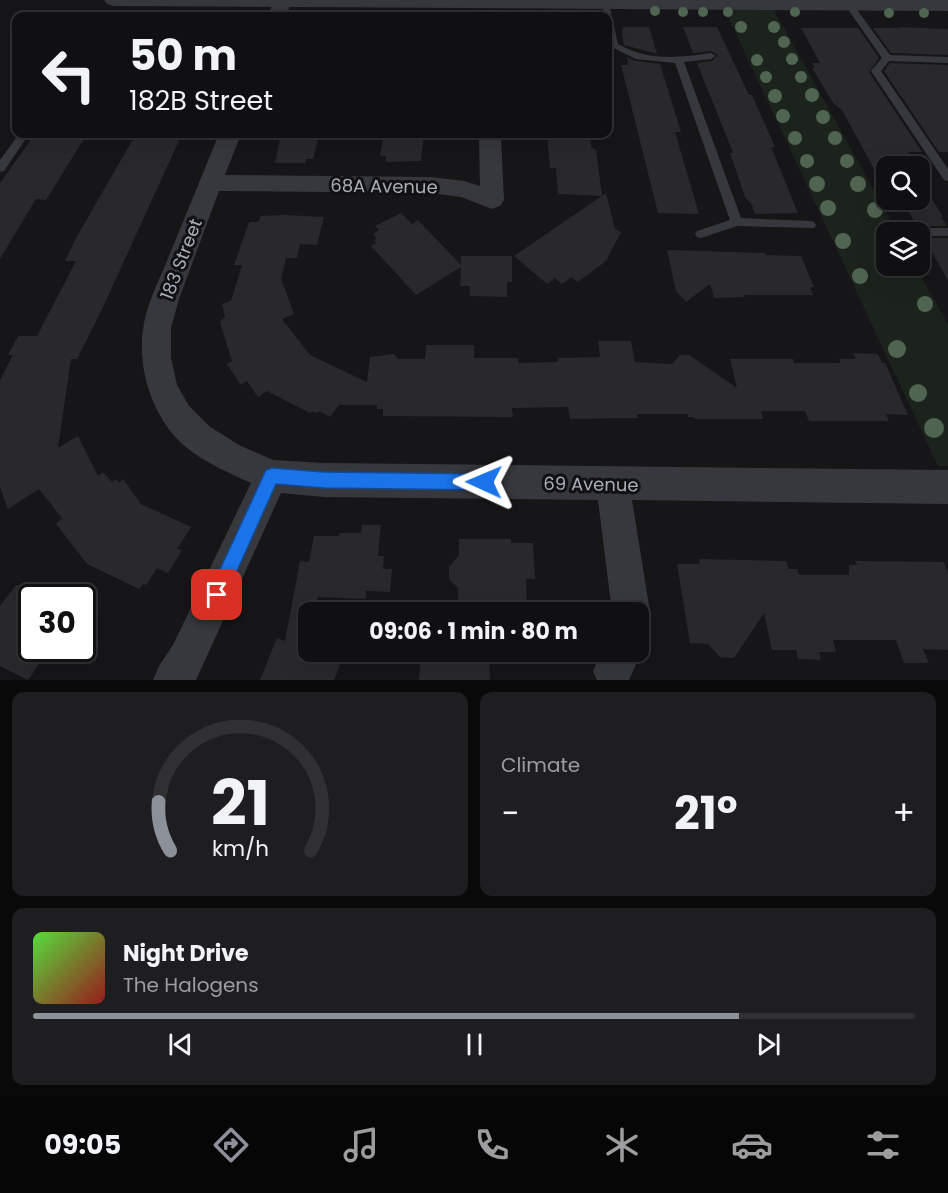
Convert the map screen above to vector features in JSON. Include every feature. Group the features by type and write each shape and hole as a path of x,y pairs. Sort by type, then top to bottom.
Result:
{"street":[{"path":"114,0 948,5"},
{"name":"183 Street","path":"163,388 156,358 157,328 165,300 228,138"},
{"name":"68A Avenue","path":"210,183 431,185 464,189 492,200 490,138"},
{"name":"69 Avenue","path":"163,388 178,416 198,437 228,456 272,476 324,480 948,487"},
{"path":"173,680 187,659 272,476"},
{"path":"613,484 630,602"}],"lane":[{"path":"605,3 607,12"},
{"path":"849,5 887,58"},
{"path":"612,36 614,45 625,53 646,58 679,61 711,56"},
{"path":"887,58 948,60"},
{"path":"887,58 876,71 948,177"},
{"path":"679,61 737,222"},
{"path":"0,168 21,138"},
{"path":"701,234 737,222 810,225"},
{"path":"930,232 948,232"}],"shaded area":[{"path":"725,10 774,10 876,194 876,210 885,210 891,222 876,222 876,276 921,276 948,324 948,466 938,466"}],"building":[{"path":"623,27 649,27 657,54 624,45"},
{"path":"683,27 717,27 749,95 752,95 775,147 771,147 798,213 755,214 752,205 745,197 730,153 733,153 732,150 697,63 712,61 718,55 711,51 693,53"},
{"path":"801,28 858,28 879,58 869,72 922,152 908,152 911,156 876,156 876,173 842,110 834,104 812,68 815,68 812,63 820,63"},
{"path":"873,28 948,29 948,55 891,53"},
{"path":"627,57 636,61 660,64 681,132 675,132 699,214 658,213 621,65 628,65"},
{"path":"890,63 948,65 948,152 939,152 884,71"},
{"path":"32,138 85,138 46,200 36,199 0,259 0,183"},
{"path":"134,138 180,138 103,307 77,359 71,359 58,448 78,436 98,476 103,472 112,482 115,479 119,483 123,479 141,504 191,527 177,549 182,550 168,573 157,568 146,585 143,584 139,589 87,564 56,524 62,518 39,489 8,509 0,487 0,380 13,355 8,355 18,336 37,336 76,261 65,261"},
{"path":"280,138 318,138 313,159 306,159 305,163 275,163"},
{"path":"383,138 424,138 421,161 386,162 386,156 380,156"},
{"path":"547,138 590,138 591,147 596,150 602,196 558,194 556,168 550,168"},
{"path":"606,193 615,229 621,232 606,261 578,282 571,277 562,284 555,278 547,284 514,256"},
{"path":"930,196 947,226 930,226 930,222 915,222 908,210 930,210"},
{"path":"401,213 412,224 418,220 461,265 461,256 512,256 512,282 507,282 507,297 470,296 470,286 460,286 461,267 416,295 371,246 377,243 373,234 379,230 375,226"},
{"path":"261,216 324,217 317,245 300,244 297,258 286,258 281,279 294,314 282,319 310,355 367,382 370,357 394,354 398,359 425,359 426,345 474,345 474,358 518,358 519,363 558,362 558,358 600,357 598,341 631,341 635,362 672,364 680,355 689,355 737,388 730,359 793,359 794,363 841,363 839,359 856,359 853,353 878,354 882,363 885,363 908,415 886,414 889,421 809,421 805,411 761,411 763,419 695,419 688,417 688,414 637,414 638,418 570,419 568,407 512,408 513,417 383,416 383,409 377,409 377,405 339,405 330,417 319,411 310,413 267,391 258,397 247,381 241,385 227,364 232,361 220,322 225,316 222,304 231,301 242,265 234,265 249,222 258,222"},
{"path":"930,238 948,238 948,281 930,249"},
{"path":"667,250 801,256 814,287 810,287 813,295 744,295 745,297 714,298 710,284 686,302 676,291"},
{"path":"362,525 381,525 378,556 384,556 383,569 392,569 390,592 366,591 366,599 318,597 317,602 298,602 298,662 336,662 340,665 334,680 260,680 277,638 285,641 300,561 309,562 314,536 361,533"},
{"path":"459,539 511,539 511,543 533,543 535,579 526,579 527,602 458,602 458,588 449,579 449,567 459,555"},
{"path":"699,559 786,561 789,569 797,569 799,575 849,575 849,565 857,565 855,561 944,562 948,573 948,650 923,649 929,663 904,663 896,640 833,640 836,652 819,652 821,660 798,659 796,650 772,650 764,613 734,658 720,657 708,644 690,643 677,564 700,564"},
{"path":"16,585 18,586 18,662 40,662 28,680 0,666 0,606"},
{"path":"420,662 489,662 490,680 419,680"}],"route":[{"path":"217,595 272,476 324,480 484,482"}]}
